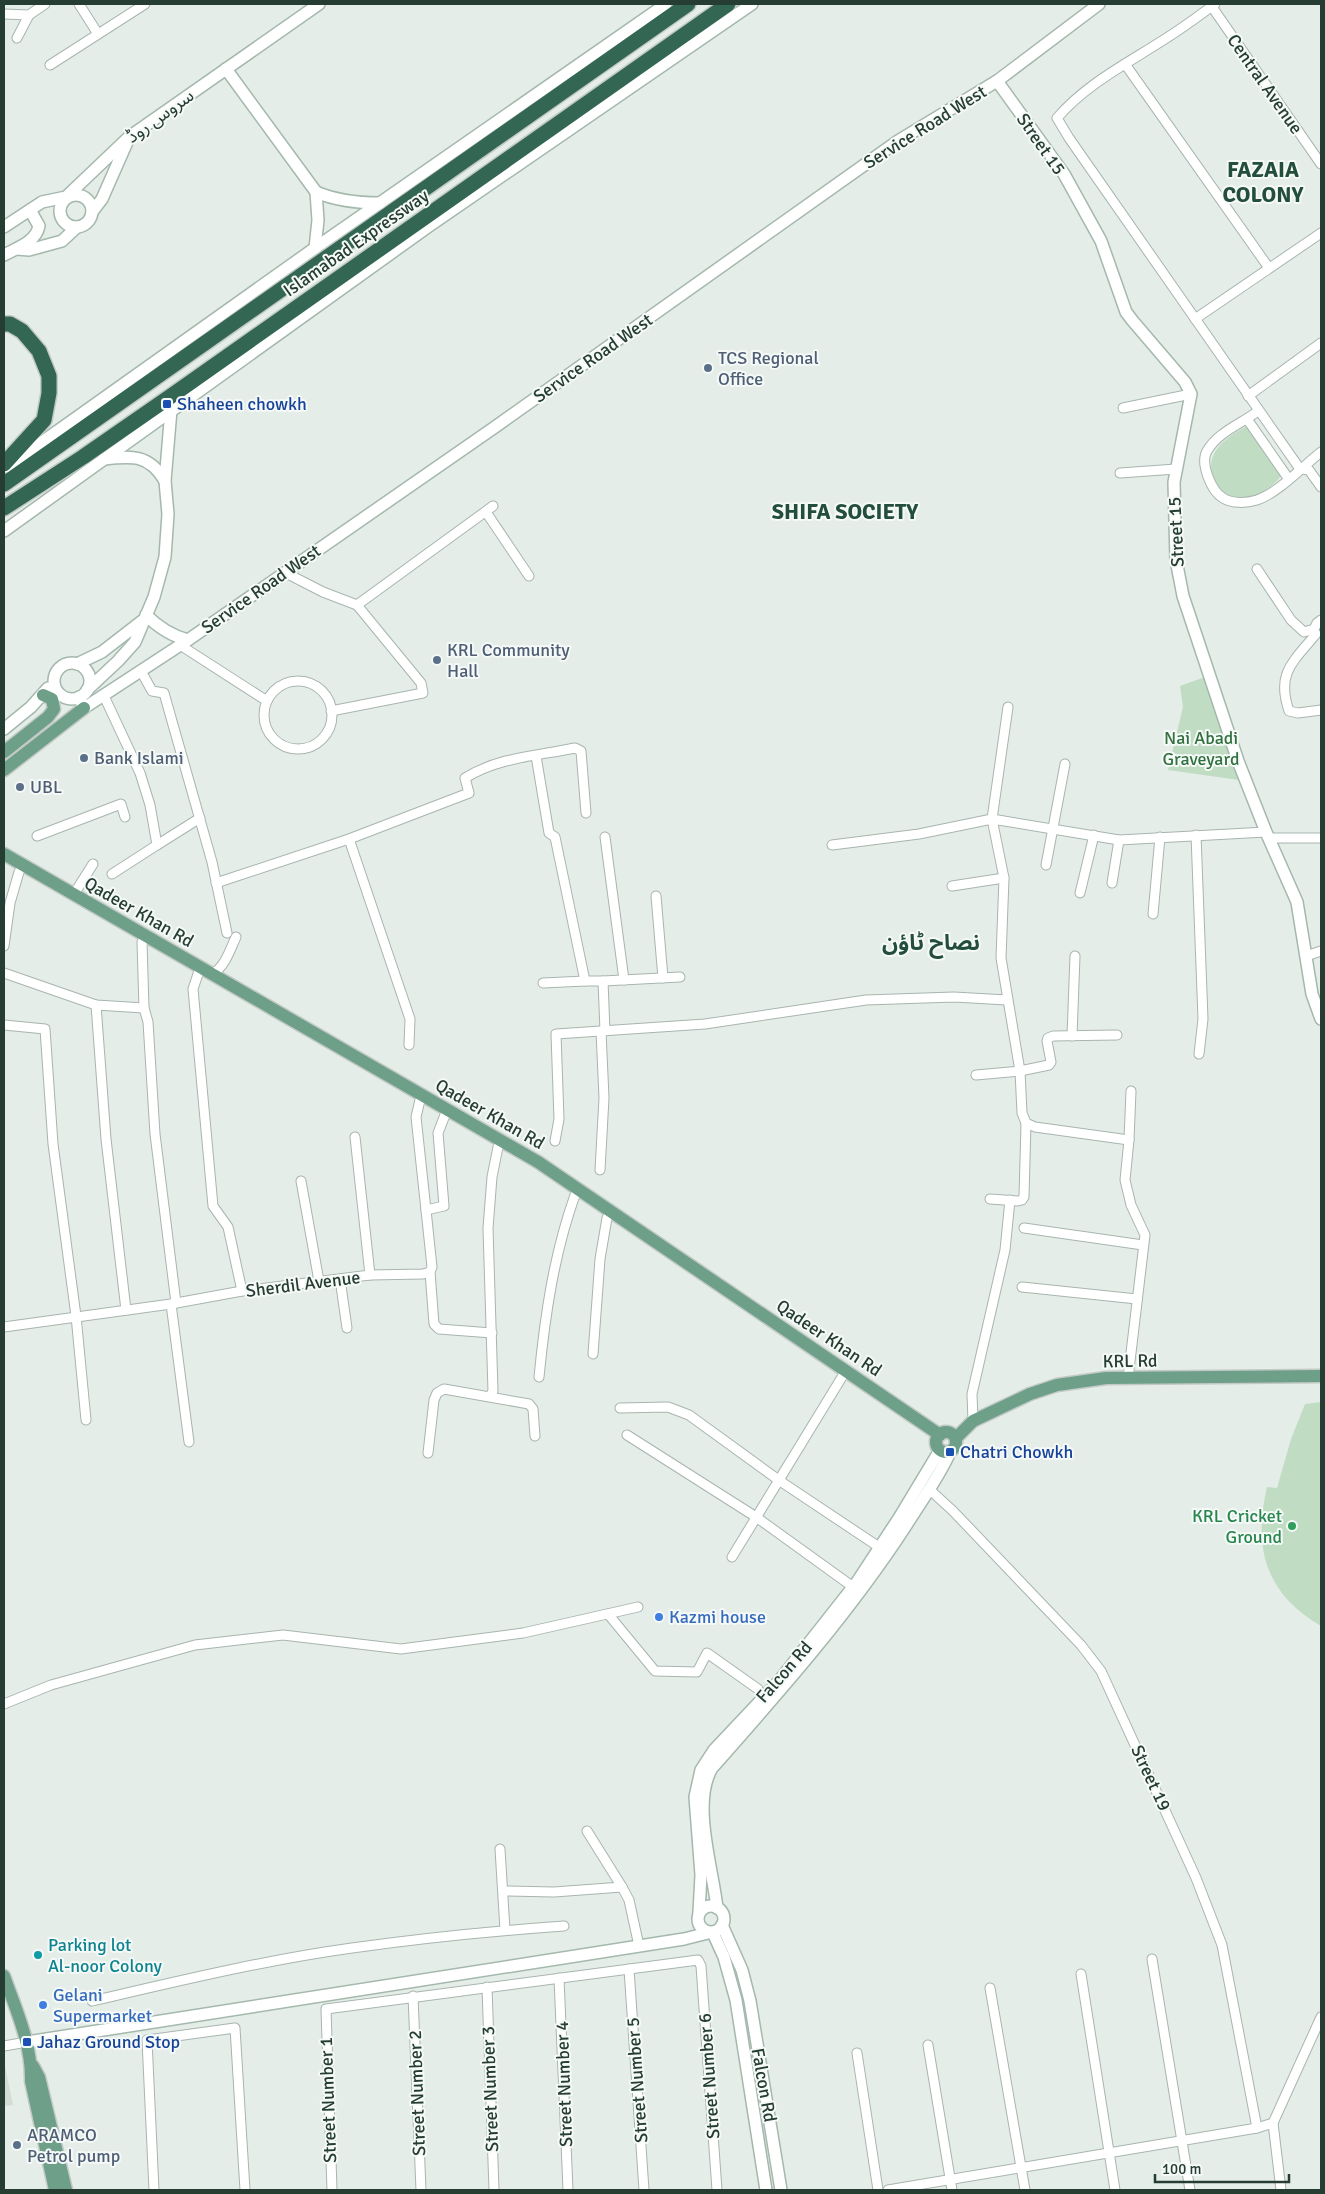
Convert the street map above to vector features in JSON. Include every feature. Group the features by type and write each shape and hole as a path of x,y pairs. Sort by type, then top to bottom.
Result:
{"highway":[{"name":"Islamabad Expressway","path":"4,484 688,4"},
{"name":"Islamabad Expressway","path":"4,508 83,457 174,394 728,4"},
{"path":"4,324 10,324 22,331 39,351 49,376 49,393 44,420 4,464"}],"main road":[{"path":"4,752 48,717 54,709 52,699 43,695"},
{"path":"4,770 83,698"},
{"name":"Qadeer Khan Rd","path":"4,854 538,1162 941,1445"},
{"name":"Qadeer Khan Rd","path":"4,863 420,1100 498,1147 575,1195 941,1445"},
{"name":"KRL Rd","path":"941,1445 949,1432 956,1438 973,1422 1030,1394 1057,1385 1106,1378 1321,1376"},
{"path":"4,1976 27,2042 31,2064 31,2081 66,2190"},
{"path":"51,2148 52,2187"}],"street":[{"path":"9,4 6,14 29,15"},
{"path":"17,38 29,15 46,4"},
{"path":"79,4 98,34"},
{"path":"50,65 145,4"},
{"path":"4,469 315,248 666,4"},
{"path":"4,531 430,226 752,4"},
{"name":"Service Road West","path":"83,698 104,696 141,671 181,641 496,427 898,141 997,81 1099,4"},
{"path":"1212,5 1170,37 1125,64 1072,100 1057,118 1258,411 1300,469 1309,470 1321,487"},
{"name":"Central Avenue","path":"1212,5 1318,151 1321,164"},
{"name":"سروس روڈ","path":"66,197 129,136 226,69 312,6"},
{"path":"1125,64 1269,268"},
{"path":"226,69 316,192 330,198 346,201 380,203"},
{"name":"Street 15","path":"997,81 1064,174 1101,241 1126,312 1185,382 1191,394 1176,469 1173,500 1175,551 1183,596 1238,761 1267,835 1297,902 1312,994 1321,1019"},
{"path":"92,212 102,199 129,136"},
{"path":"315,248 318,220 316,192"},
{"path":"4,227 42,202 73,194 81,195 91,205 90,220 84,225 77,227 62,241 29,250 17,249"},
{"path":"66,197 59,209 60,216 64,222 77,227"},
{"path":"4,255 33,238 37,232 38,226 30,210"},
{"path":"1195,319 1321,233"},
{"path":"1248,396 1321,343"},
{"path":"1123,408 1191,394"},
{"path":"54,682 62,696 83,698 135,642 148,619 165,557 168,514 165,480 171,410"},
{"path":"1258,411 1219,436 1206,453 1206,469 1209,482 1222,498 1240,503 1256,500 1269,494 1321,452"},
{"path":"1247,419 1288,478"},
{"path":"104,459 140,457 159,470 165,480"},
{"path":"1120,473 1176,469"},
{"path":"357,605 489,509 529,576"},
{"path":"1257,569 1291,620 1304,632 1317,635"},
{"path":"284,572 323,592 357,605 421,684 423,693 331,711"},
{"path":"148,619 267,700"},
{"path":"77,664 102,652 148,619"},
{"path":"1321,620 1317,623 1317,635 1285,674 1283,688 1289,711 1298,713 1321,710"},
{"path":"4,730 43,695 54,682 57,671 66,664 82,666 88,674 89,685 83,698"},
{"path":"141,671 152,691 164,693 200,818 227,933"},
{"path":"300,681 313,684 324,692 331,711 332,717 329,730 321,741 310,748 296,750 283,747 272,739 265,727 263,714 267,700 275,690 286,683 300,681"},
{"path":"104,696 140,773 150,805 157,845"},
{"path":"990,1199 1018,1201 1024,1197 1026,1124 1022,1113 1020,1071 1001,958 1004,878 992,818 1008,707"},
{"path":"216,883 349,839 469,793 466,778 477,770 507,759 536,756 575,748 581,751 586,813"},
{"path":"536,756 549,834 555,837 585,981"},
{"path":"1046,865 1065,764"},
{"path":"37,836 120,804 125,818"},
{"path":"112,874 200,818"},
{"path":"832,845 919,834 992,818 1119,840 1196,835 1267,835 1321,838"},
{"path":"1196,835 1203,1019 1199,1054"},
{"path":"1080,894 1094,836"},
{"path":"1153,914 1160,837"},
{"path":"605,838 624,980"},
{"path":"349,839 410,1019 409,1045"},
{"path":"1112,883 1119,840"},
{"path":"74,894 94,864"},
{"path":"4,946 10,903 19,872"},
{"path":"952,886 1004,878"},
{"path":"656,896 663,978"},
{"path":"212,974 224,962 236,938"},
{"path":"142,942 144,1008 148,1022 155,1134 189,1442"},
{"path":"1306,956 1321,951"},
{"path":"1072,1036 1076,956"},
{"path":"4,973 96,1005 144,1008"},
{"path":"198,974 193,989 213,1206 228,1227 242,1291"},
{"path":"543,983 680,977"},
{"path":"600,1170 604,1098 603,981"},
{"path":"555,1141 558,1126 556,1034 705,1024 866,1000 954,997 1007,1000"},
{"path":"96,1005 106,1139 126,1310"},
{"path":"4,1025 45,1029 53,1144 76,1316 86,1420"},
{"path":"976,1075 1020,1071 1049,1065 1048,1038 1117,1035"},
{"path":"1128,1378 1145,1234 1131,1205 1125,1180 1131,1091"},
{"path":"420,1100 416,1117 432,1268 430,1272 434,1324 439,1329 492,1333"},
{"path":"426,1210 444,1206 438,1133 445,1115"},
{"path":"1026,1124 1035,1127 1129,1140"},
{"path":"355,1137 370,1275"},
{"path":"490,1396 493,1391 488,1228 492,1177 498,1147"},
{"path":"301,1181 319,1281"},
{"path":"539,1377 544,1318 567,1216 575,1195"},
{"path":"973,1422 972,1394 1005,1250 1010,1200"},
{"path":"593,1354 600,1259 607,1218"},
{"path":"1024,1228 1143,1245"},
{"name":"Sherdil Avenue","path":"4,1327 319,1281 370,1275 424,1274 430,1272"},
{"path":"340,1279 347,1328"},
{"path":"1022,1287 1137,1299"},
{"path":"732,1557 842,1377"},
{"path":"428,1453 437,1393 444,1389 483,1397 490,1396 532,1406 535,1436"},
{"path":"620,1408 668,1407 689,1415 780,1481 876,1545"},
{"path":"627,1435 756,1517 849,1584"},
{"name":"Falcon Rd","path":"718,1908 703,1814 704,1794 708,1775 712,1768 788,1683 862,1591 929,1489 941,1445"},
{"name":"Falcon Rd","path":"698,1916 701,1875 695,1797 701,1770 714,1750 779,1681 851,1589 899,1518 941,1445"},
{"name":"Street 19","path":"929,1489 1081,1645 1101,1671 1196,1878 1222,1945 1257,2128"},
{"path":"4,1704 52,1685 195,1645 283,1635 401,1649 523,1633 638,1607"},
{"path":"608,1614 655,1670 697,1672 707,1653 758,1689"},
{"path":"587,1831 629,1900 639,1946"},
{"path":"500,1849 505,1930"},
{"path":"504,1891 554,1892 622,1887"},
{"path":"4,2046 684,1939 715,1930 723,1916 718,1908 708,1907 698,1916 696,1928 684,1939"},
{"path":"698,1916 703,1930 715,1930"},
{"path":"92,2001 195,1977 351,1948 505,1930 564,1926"},
{"name":"Falcon Rd","path":"715,1930 736,2000 766,2190"},
{"name":"Falcon Rd","path":"715,1930 742,1970 750,2001 781,2190"},
{"path":"1152,1959 1190,2190"},
{"name":"Street Number 6","path":"629,1969 698,1960 700,1962 717,2190"},
{"path":"413,1996 629,1969"},
{"name":"Street Number 5","path":"629,1969 644,2190"},
{"path":"1081,1974 1115,2190"},
{"name":"Street Number 4","path":"559,1978 568,2190"},
{"name":"Street Number 3","path":"487,1987 494,2190"},
{"path":"990,1988 1025,2190"},
{"name":"Street Number 1","path":"332,2190 326,2009 413,1996"},
{"name":"Street Number 2","path":"413,1996 422,2190"},
{"path":"1281,2190 1273,2123 1321,2017"},
{"path":"154,2190 147,2040 235,2028 245,2190"},
{"path":"928,2045 952,2190"},
{"path":"856,2053 878,2190"},
{"path":"888,2190 1109,2154 1257,2128 1273,2123"}],"shaded area":[{"path":"4,2061 13,2105 4,2106"}],"green space":[{"path":"1247,426 1281,475 1274,484 1258,495 1250,498 1239,498 1224,492 1218,486 1214,480 1211,464 1219,446"},
{"name":"Nai Abadi Graveyard","path":"1205,677 1239,780 1168,770 1183,707 1180,686"},
{"name":"KRL Cricket Ground","path":"1321,1402 1321,1626 1302,1613 1287,1599 1276,1584 1268,1567 1263,1549 1262,1530 1267,1487 1277,1488 1291,1439 1305,1404"}],"place":[{"name":"TCS Regional Office","path":"708,368"},
{"name":"Shaheen chowkh","path":"167,404"},
{"name":"KRL Community Hall","path":"437,660"},
{"name":"Bank Islami","path":"84,758"},
{"name":"UBL","path":"20,787"},
{"name":"Chatri Chowkh","path":"950,1452"},
{"name":"KRL Cricket Ground","path":"1292,1526"},
{"name":"Kazmi house","path":"659,1617"},
{"name":"Parking lot Al-noor Colony","path":"38,1955"},
{"name":"Gelani Supermarket","path":"43,2005"},
{"name":"Jahaz Ground Stop","path":"27,2042"},
{"name":"ARAMCO Petrol pump","path":"17,2145"}],"district":[{"name":"FAZAIA COLONY","path":"1263,182"},
{"name":"SHIFA SOCIETY","path":"845,511"},
{"name":"نصاح ٹاؤن","path":"931,942"}]}
